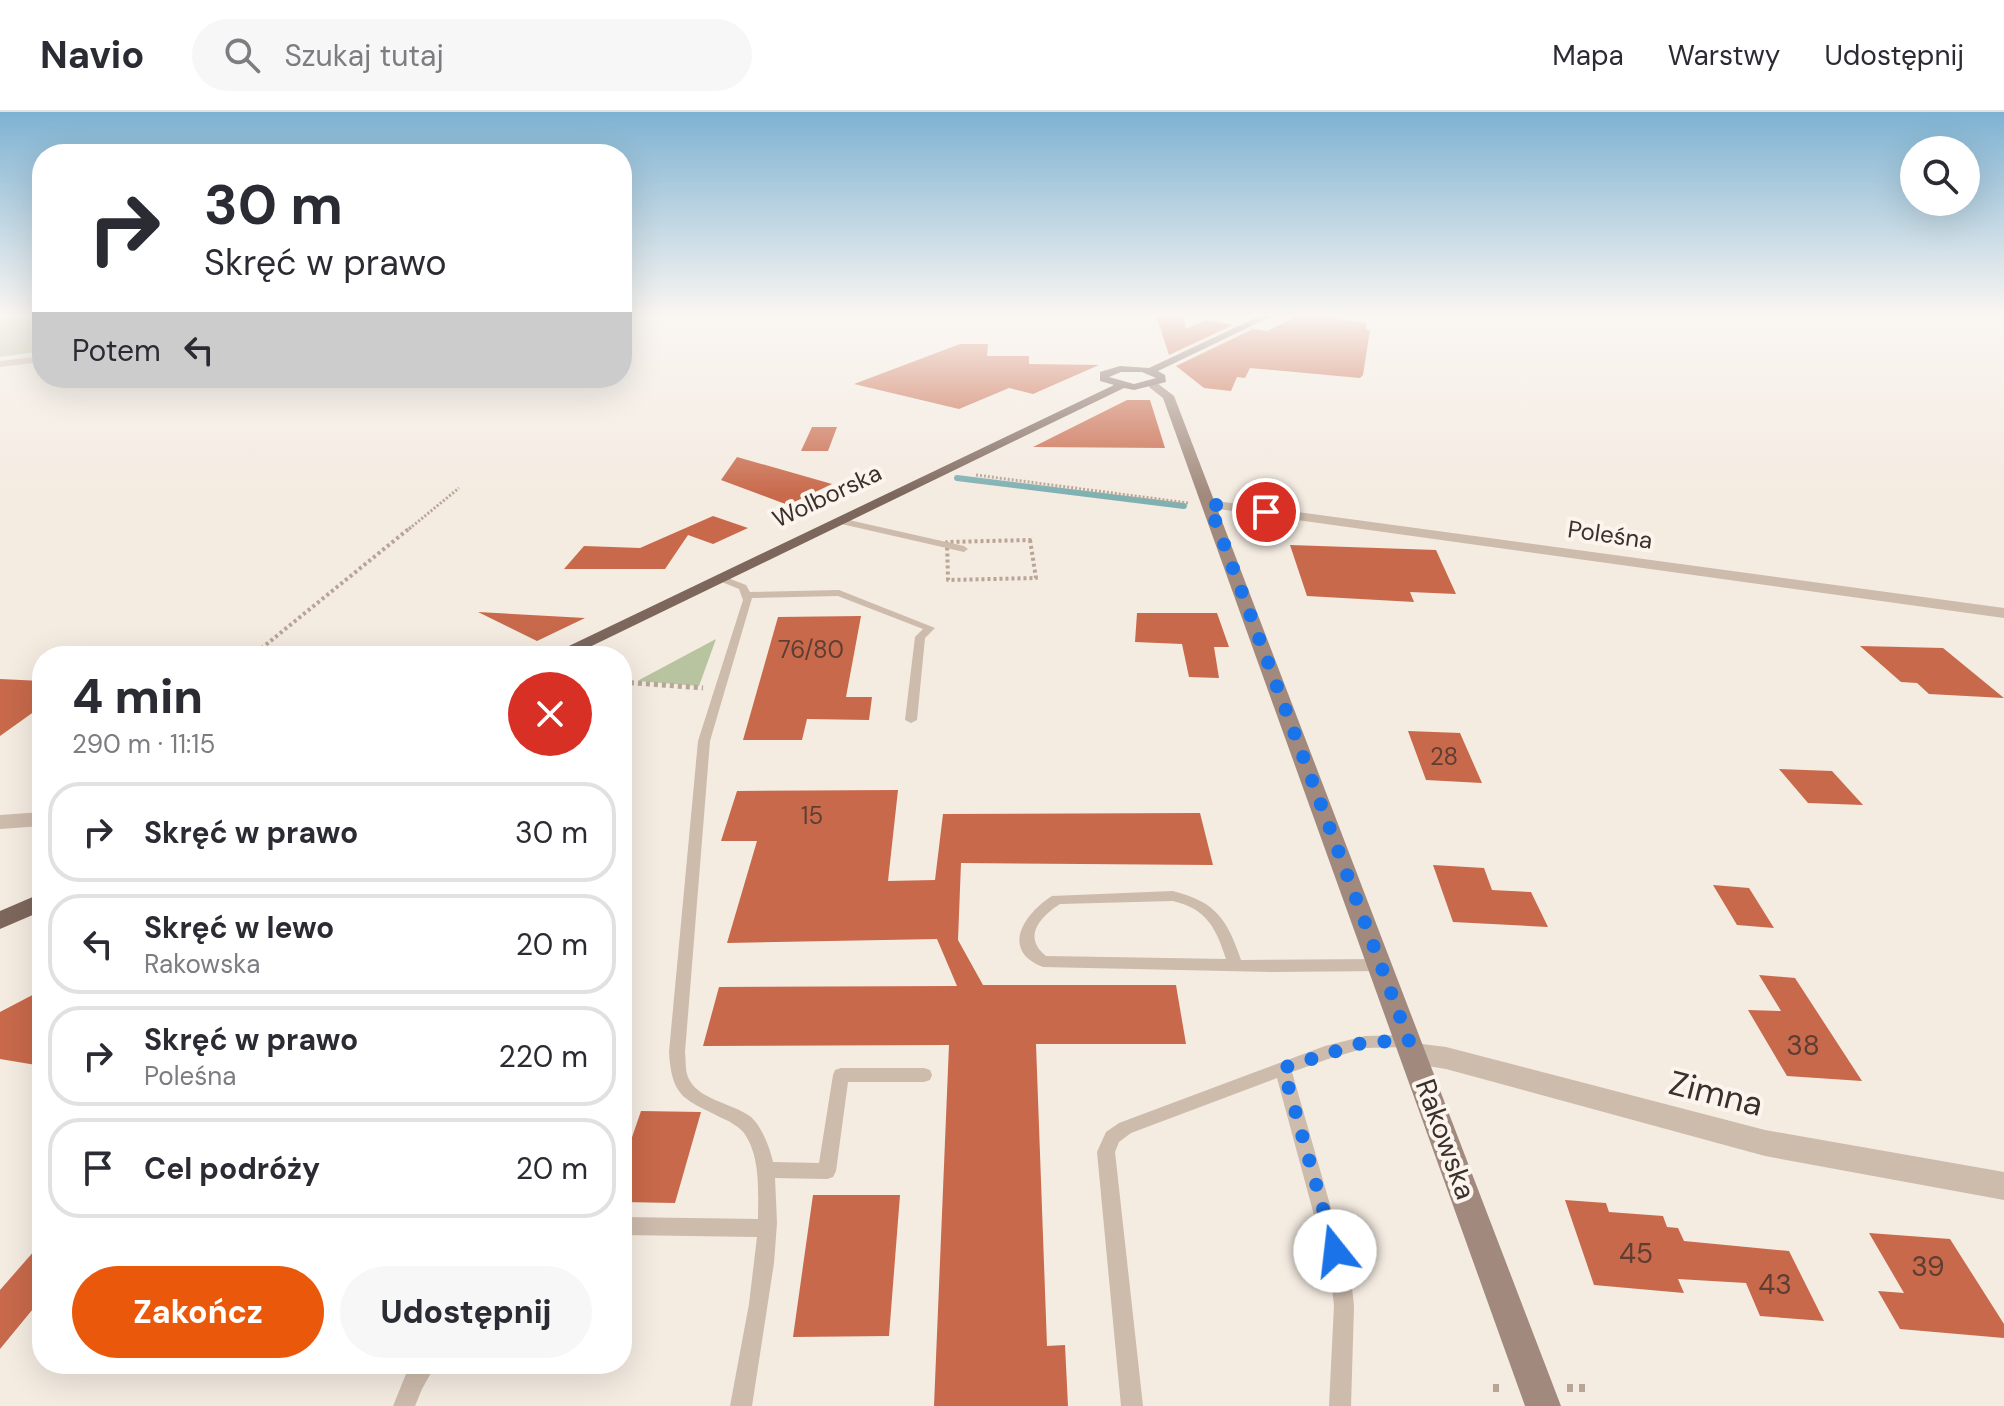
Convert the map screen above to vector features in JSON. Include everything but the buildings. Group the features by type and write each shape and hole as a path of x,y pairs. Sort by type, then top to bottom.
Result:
{"main road":[{"path":"1104,374 1104,379 1120,386 1153,385 1162,378 1156,374"},
{"name":"Rakowska","path":"1153,385 1166,392 1209,504 1543,1406"},
{"name":"Wolborska","path":"578,646 1120,386"},
{"path":"0,921 32,906"}],"street":[{"name":"Poleśna","path":"1209,504 2004,613"},
{"path":"0,822 32,820"},
{"name":"Zimna","path":"1412,1048 1765,1143 2004,1186"}],"lane":[{"path":"840,521 964,549"},
{"path":"720,578 743,587 747,595 746,612 704,741 677,1052 680,1079 699,1099 750,1128 762,1150 766,1170 765,1259 741,1406"},
{"path":"747,595 839,593 930,628 920,637 911,720"},
{"path":"1235,965 1222,927 1212,914 1182,898 1065,898 1043,908 1028,929 1030,951 1043,961 1235,965 1381,965"},
{"path":"1132,1406 1106,1152 1118,1131 1283,1068 1365,1042 1412,1048"},
{"path":"1283,1068 1341,1278 1344,1306 1340,1406"},
{"path":"766,1170 827,1171 841,1075 924,1075"},
{"path":"632,1226 766,1228"},
{"path":"404,1406 419,1374"}],"path":[{"path":"950,468 992,479 1209,504"},
{"path":"264,646 459,488"},
{"path":"1030,540 1036,578 948,580 947,545 947,542 1030,540"},
{"path":"632,683 720,688"}],"green space":[{"path":"716,639 699,686 638,681 641,679"}],"waterway":[{"path":"957,478 1184,506"}],"route":[{"path":"1266,512 1209,504 1409,1041 1365,1042 1283,1068 1335,1251"}]}
